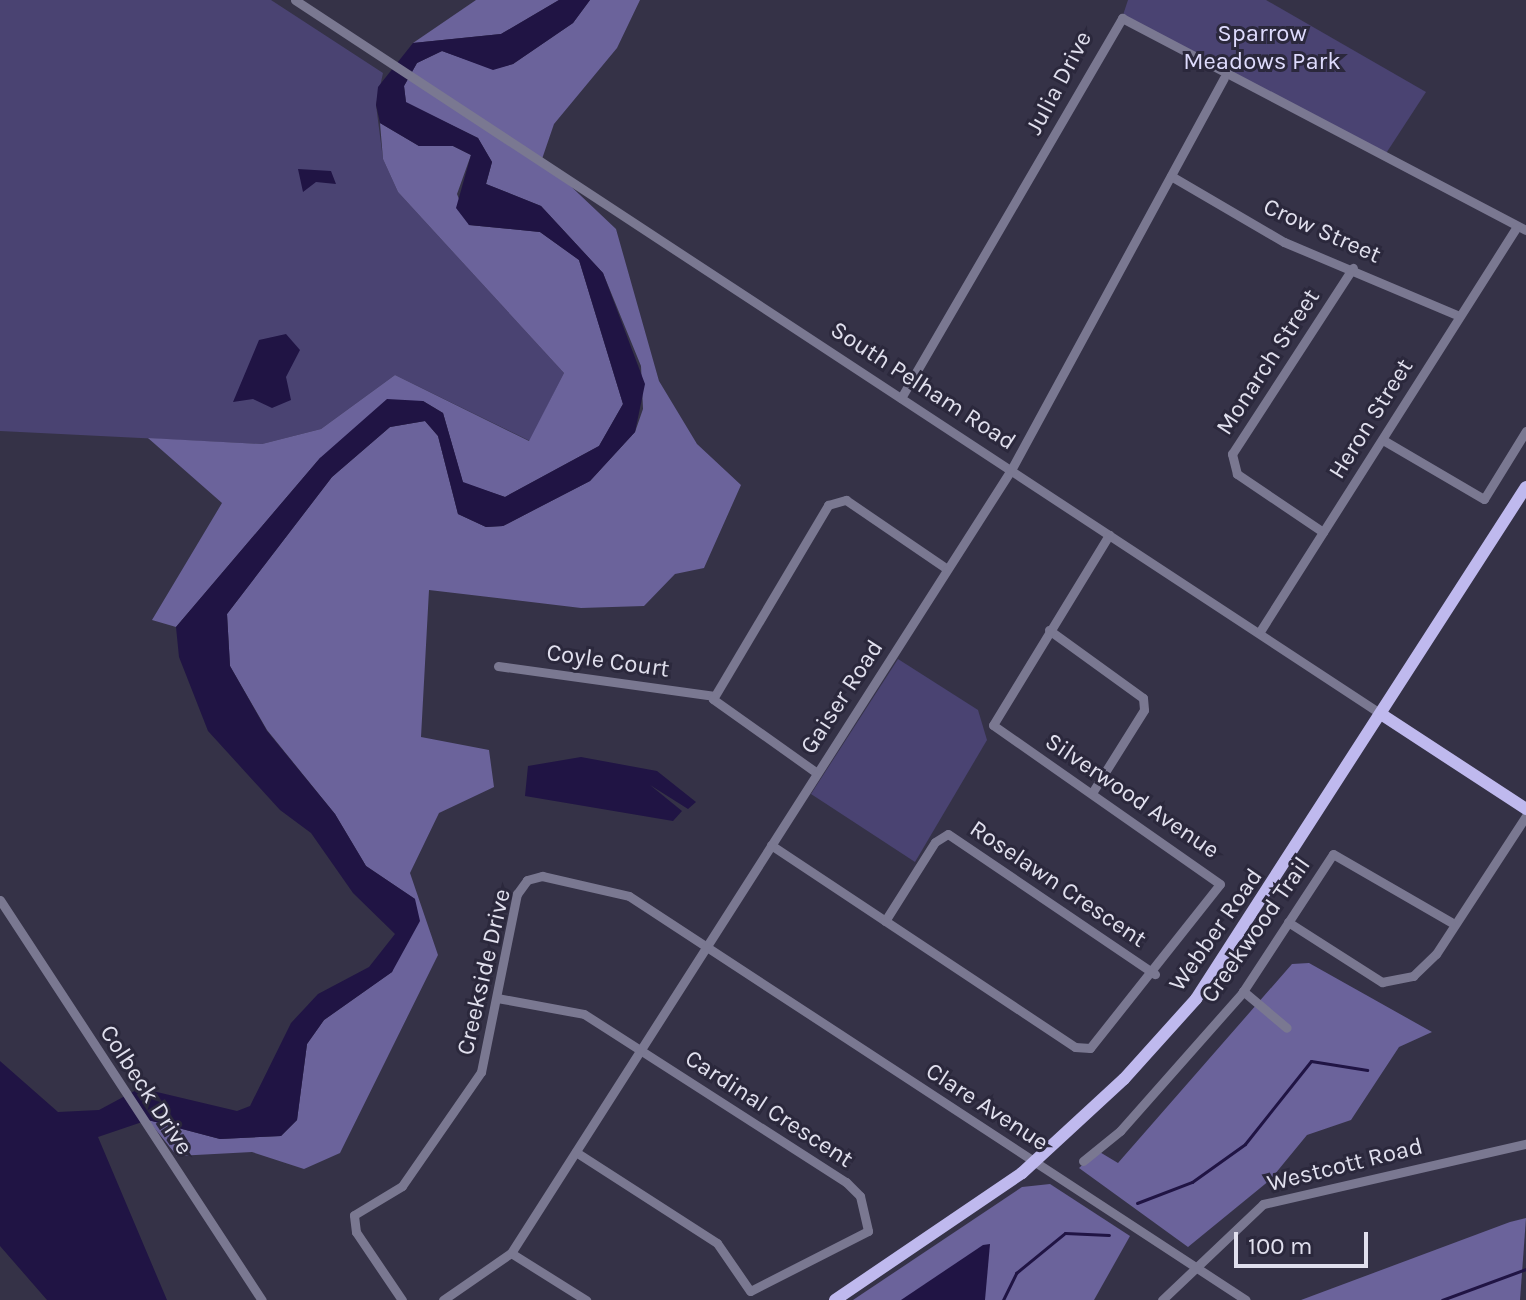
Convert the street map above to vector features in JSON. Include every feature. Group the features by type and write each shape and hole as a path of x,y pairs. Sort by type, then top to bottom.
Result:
{"main road":[{"name":"Webber Road","path":"835,1300 916,1251 1035,1162 1196,999 1384,716 1526,487"},
{"name":"South Pelham Road","path":"1384,716 1526,809"}],"street":[{"name":"South Pelham Road","path":"295,0 1384,716"},
{"name":"Julia Drive","path":"901,398 1113,24 1131,23 1224,78 1521,228"},
{"name":"Gaiser Road","path":"443,1300 511,1253 576,1152 1011,470 1224,78"},
{"name":"Crow Street","path":"1171,176 1284,242 1353,268 1459,316"},
{"name":"Heron Street","path":"1259,633 1459,316 1521,228"},
{"name":"Monarch Street","path":"1323,532 1237,474 1232,454 1353,268"},
{"path":"1383,440 1484,499 1526,431"},
{"path":"817,773 719,708 713,696 837,499 947,569"},
{"name":"Silverwood Avenue","path":"771,845 1083,1050 1155,974 1219,881 993,725 1109,535"},
{"path":"1049,630 1143,698 1144,710 1092,793"},
{"name":"Coyle Court","path":"498,666 713,696"},
{"path":"1288,922 1382,982 1413,976 1436,954 1526,816"},
{"name":"Roselawn Crescent","path":"885,921 935,842 948,834 1155,974"},
{"name":"Creekwood Trail","path":"1083,1161 1120,1131 1243,991 1333,854 1451,922"},
{"name":"Creekside Drive","path":"402,1300 353,1220 402,1186 473,1085 486,1059 517,894 534,877 629,896 706,947"},
{"name":"Colbeck Drive","path":"0,900 262,1300"},
{"name":"Clare Avenue","path":"706,947 1246,1300"},
{"path":"1243,991 1287,1028"},
{"path":"497,998 573,1008 640,1050"},
{"name":"Cardinal Crescent","path":"576,1152 717,1243 750,1291 868,1231 860,1196 846,1182 640,1050"},
{"name":"Westcott Road","path":"1162,1300 1263,1204 1293,1193 1526,1144"},
{"path":"511,1253 586,1300"}],"green space":[{"path":"0,0 271,0 383,73 376,105 383,159 398,192 564,373 530,441 395,375 321,429 262,444 0,431"},
{"name":"Sparrow Meadows Park","path":"1128,0 1266,0 1426,92 1383,158 1122,18"},
{"path":"898,659 978,710 987,740 915,862 811,794"}],"shaded area":[{"path":"476,0 559,0 501,34 413,43"},
{"path":"559,0 590,0 573,23 513,64 493,70 442,51 417,63 404,86 406,102 478,138 492,162 486,184 541,206 603,273 645,384 635,432 590,481 503,526 486,527 458,514 438,436 425,421 390,427 332,477 227,614 230,666 267,731 335,814 366,866 415,899 420,921 392,972 324,1020 307,1044 297,1120 281,1136 220,1139 148,1120 98,1137 167,1300 47,1300 0,1246 0,1061 58,1112 99,1110 140,1088 237,1111 250,1106 291,1023 318,994 369,967 395,934 353,893 311,833 280,810 208,731 179,657 176,627 320,458 387,399 423,401 443,413 463,482 505,497 599,446 623,404 579,260 540,232 469,225 456,208 471,155 453,146 419,146 380,123 376,105 378,87 413,43 501,34"},
{"path":"590,0 640,0 617,48 554,124 542,159 616,229 659,381 697,444 741,485 704,568 675,574 644,606 581,608 429,590 421,737 489,750 494,787 439,813 410,873 438,955 340,1153 304,1169 252,1152 177,1156 148,1120 220,1139 281,1136 297,1120 307,1044 324,1020 392,972 415,899 366,866 335,814 267,730 230,666 227,614 332,477 390,427 425,421 438,436 458,514 486,527 503,526 590,481 635,432 643,409 641,366 603,273 541,206 486,184 492,162 478,138 406,103 404,86 417,63 442,51 493,69 513,64 573,23"},
{"path":"380,123 419,146 453,146 471,155 457,194 469,225 540,232 579,260 623,404 599,446 505,497 463,483 443,413 423,401 320,458 176,627 152,620 222,503 148,438 262,444 321,429 395,375 529,441 564,373 398,192 383,159"},
{"path":"298,169 331,171 336,184 316,182 303,192"},
{"path":"286,334 300,350 286,377 291,400 272,408 253,399 233,402 259,340"},
{"path":"581,757 657,771 696,802 688,809 650,785 682,811 673,821 525,796 528,766"},
{"path":"1309,963 1432,1032 1399,1047 1351,1120 1307,1135 1270,1180 1188,1247 1079,1168 1098,1151 1118,1163 1292,964"},
{"path":"1050,1184 1130,1236 1094,1300 853,1300 1022,1187"},
{"path":"1526,1218 1520,1300 1301,1300 1510,1222"},
{"path":"990,1244 985,1300 901,1300 983,1245"}],"waterway":[{"path":"1137,1203 1192,1182 1245,1144 1311,1061 1367,1070"},
{"path":"1003,1300 1016,1273 1065,1233 1109,1235"},
{"path":"1442,1300 1526,1269"}]}
